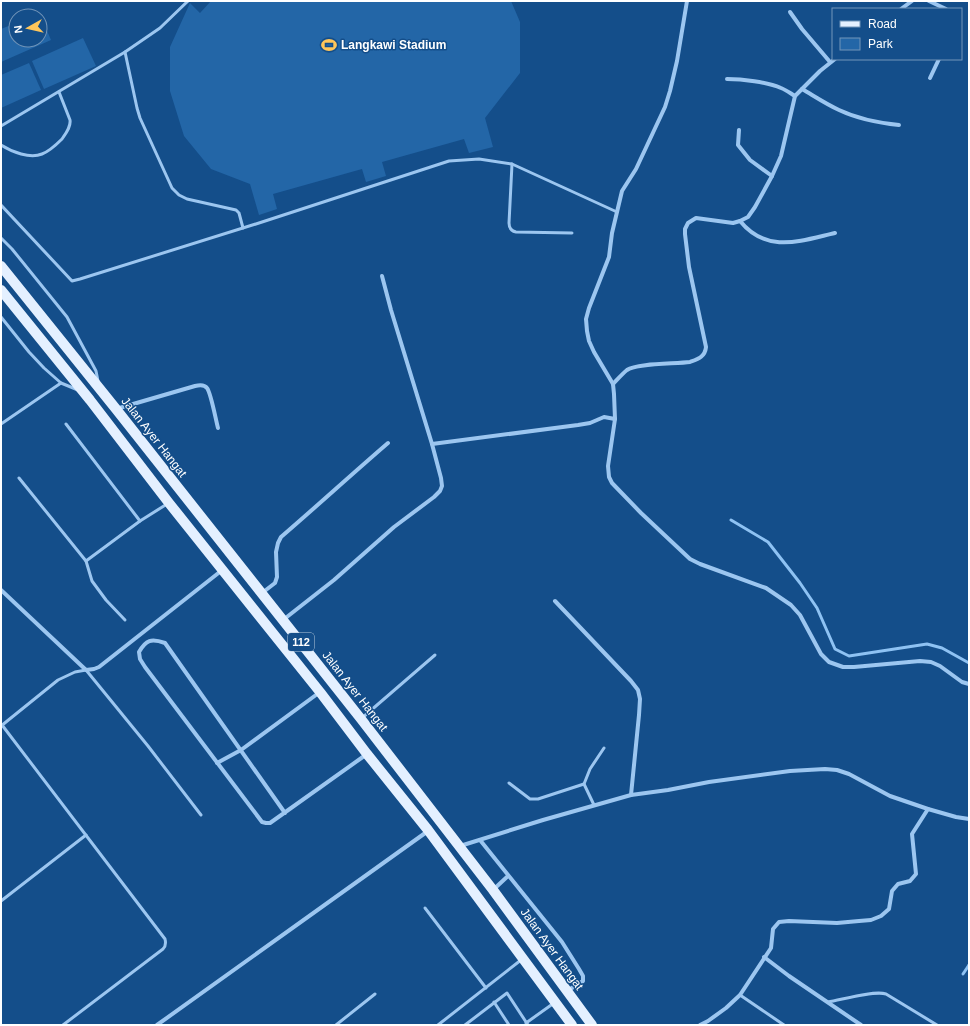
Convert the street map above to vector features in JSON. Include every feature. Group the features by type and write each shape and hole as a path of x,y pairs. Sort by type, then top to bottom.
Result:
{"main road":[{"name":"Jalan Ayer Hangat","path":"1,266 361,719 493,890 566,992 592,1025"},
{"name":"112","path":"1,290 90,400 168,503 320,692 428,830 572,1025"}],"street":[{"path":"687,1 677,61 670,91 639,161 622,191 612,233 609,257 586,319 589,341 613,384 615,419 608,466 609,477 612,483 641,513 690,559 766,588 791,605 800,615 821,654 829,662 842,667 920,661 932,662 962,682 969,684"},
{"path":"902,8 912,1"},
{"path":"929,1 944,8"},
{"path":"790,12 802,29 830,62"},
{"path":"613,384 626,370 632,368 690,362 697,360 704,354 706,347 688,267 685,229 688,223 696,218 740,222 748,217 772,176 781,156 795,96 833,60"},
{"path":"930,78 938,60"},
{"path":"727,79 772,85 795,96"},
{"path":"802,89 840,111 862,118 899,125"},
{"path":"740,130 738,144 750,160 772,176"},
{"path":"740,222 746,229 763,240 774,242 791,242 835,233"},
{"path":"283,620 334,580 394,527 434,497 440,491 442,486 432,444 393,318 382,276"},
{"path":"116,409 202,385 207,388 218,428"},
{"path":"432,444 578,425 590,423 604,417 615,419"},
{"path":"261,594 275,583 277,577 276,552 281,537 388,443"},
{"path":"1,590 86,670 99,667 222,570"},
{"path":"555,601 638,690 640,700 632,795"},
{"path":"285,813 165,644 156,640 148,642 142,646 139,652 140,659 262,822 270,823 285,813 367,754"},
{"path":"218,763 241,750 320,692"},
{"path":"459,846 632,795 790,770 837,770 849,774 890,796 928,809 969,819"},
{"path":"700,1025 726,1008 740,995 771,948 773,929 779,922 837,922 870,920 881,916 889,909 892,891 898,884 910,881 916,874 912,834 928,809"},
{"path":"157,1025 428,830"},
{"path":"480,840 562,942 583,976 582,981 566,992"},
{"path":"493,890 508,876"},
{"path":"764,957 789,976 861,1025"}],"lane":[{"path":"1,126 125,52 160,28 188,1"},
{"path":"125,52 140,118 172,188 179,196 187,199 236,210 239,213 243,228"},
{"path":"1,145 18,153 36,156 47,152 58,143 70,127 70,120 58,92"},
{"path":"1,205 72,280 80,280 449,160 479,159 512,164 617,212"},
{"path":"512,164 509,228 516,232 572,233"},
{"path":"1,238 12,249 67,317 96,371 100,390"},
{"path":"1,317 44,368 61,383 79,391 90,400"},
{"path":"1,424 61,383"},
{"path":"66,424 140,522"},
{"path":"19,478 86,561 92,581 106,600 125,620"},
{"path":"86,561 168,503"},
{"path":"361,719 435,655"},
{"path":"63,1025 163,949 166,945 165,939 2,726 58,680 75,672 86,670 148,746 201,815"},
{"path":"594,805 584,784 590,769 604,748"},
{"path":"509,783 530,799 538,799 584,784"},
{"path":"1,901 86,835"},
{"path":"425,908 486,988"},
{"path":"438,1025 523,959"},
{"path":"464,1025 507,993 527,1024 555,1002"},
{"path":"828,1002 872,993 883,993 937,1025"},
{"path":"336,1025 375,994"},
{"path":"740,995 784,1025"},
{"path":"494,1002 509,1025"}],"green space":[{"path":"211,1 511,1 520,22 520,73 485,118 493,147 469,153 464,139 382,162 386,176 366,182 362,169 273,194 277,209 259,215 250,184 211,169 184,136 170,91 170,47 190,3 200,13"},
{"path":"8,26 8,48 33,48 1,62 1,29"},
{"path":"48,33 51,40 48,41"},
{"path":"83,38 96,66 44,89 32,61"},
{"path":"29,63 41,90 1,108 1,75"}],"waterway":[{"path":"731,520 768,542 800,583 817,608 835,649 849,656 927,644 942,648 969,663"},
{"path":"963,974 969,965"}],"place":[{"name":"Langkawi Stadium","path":"329,45"}]}
